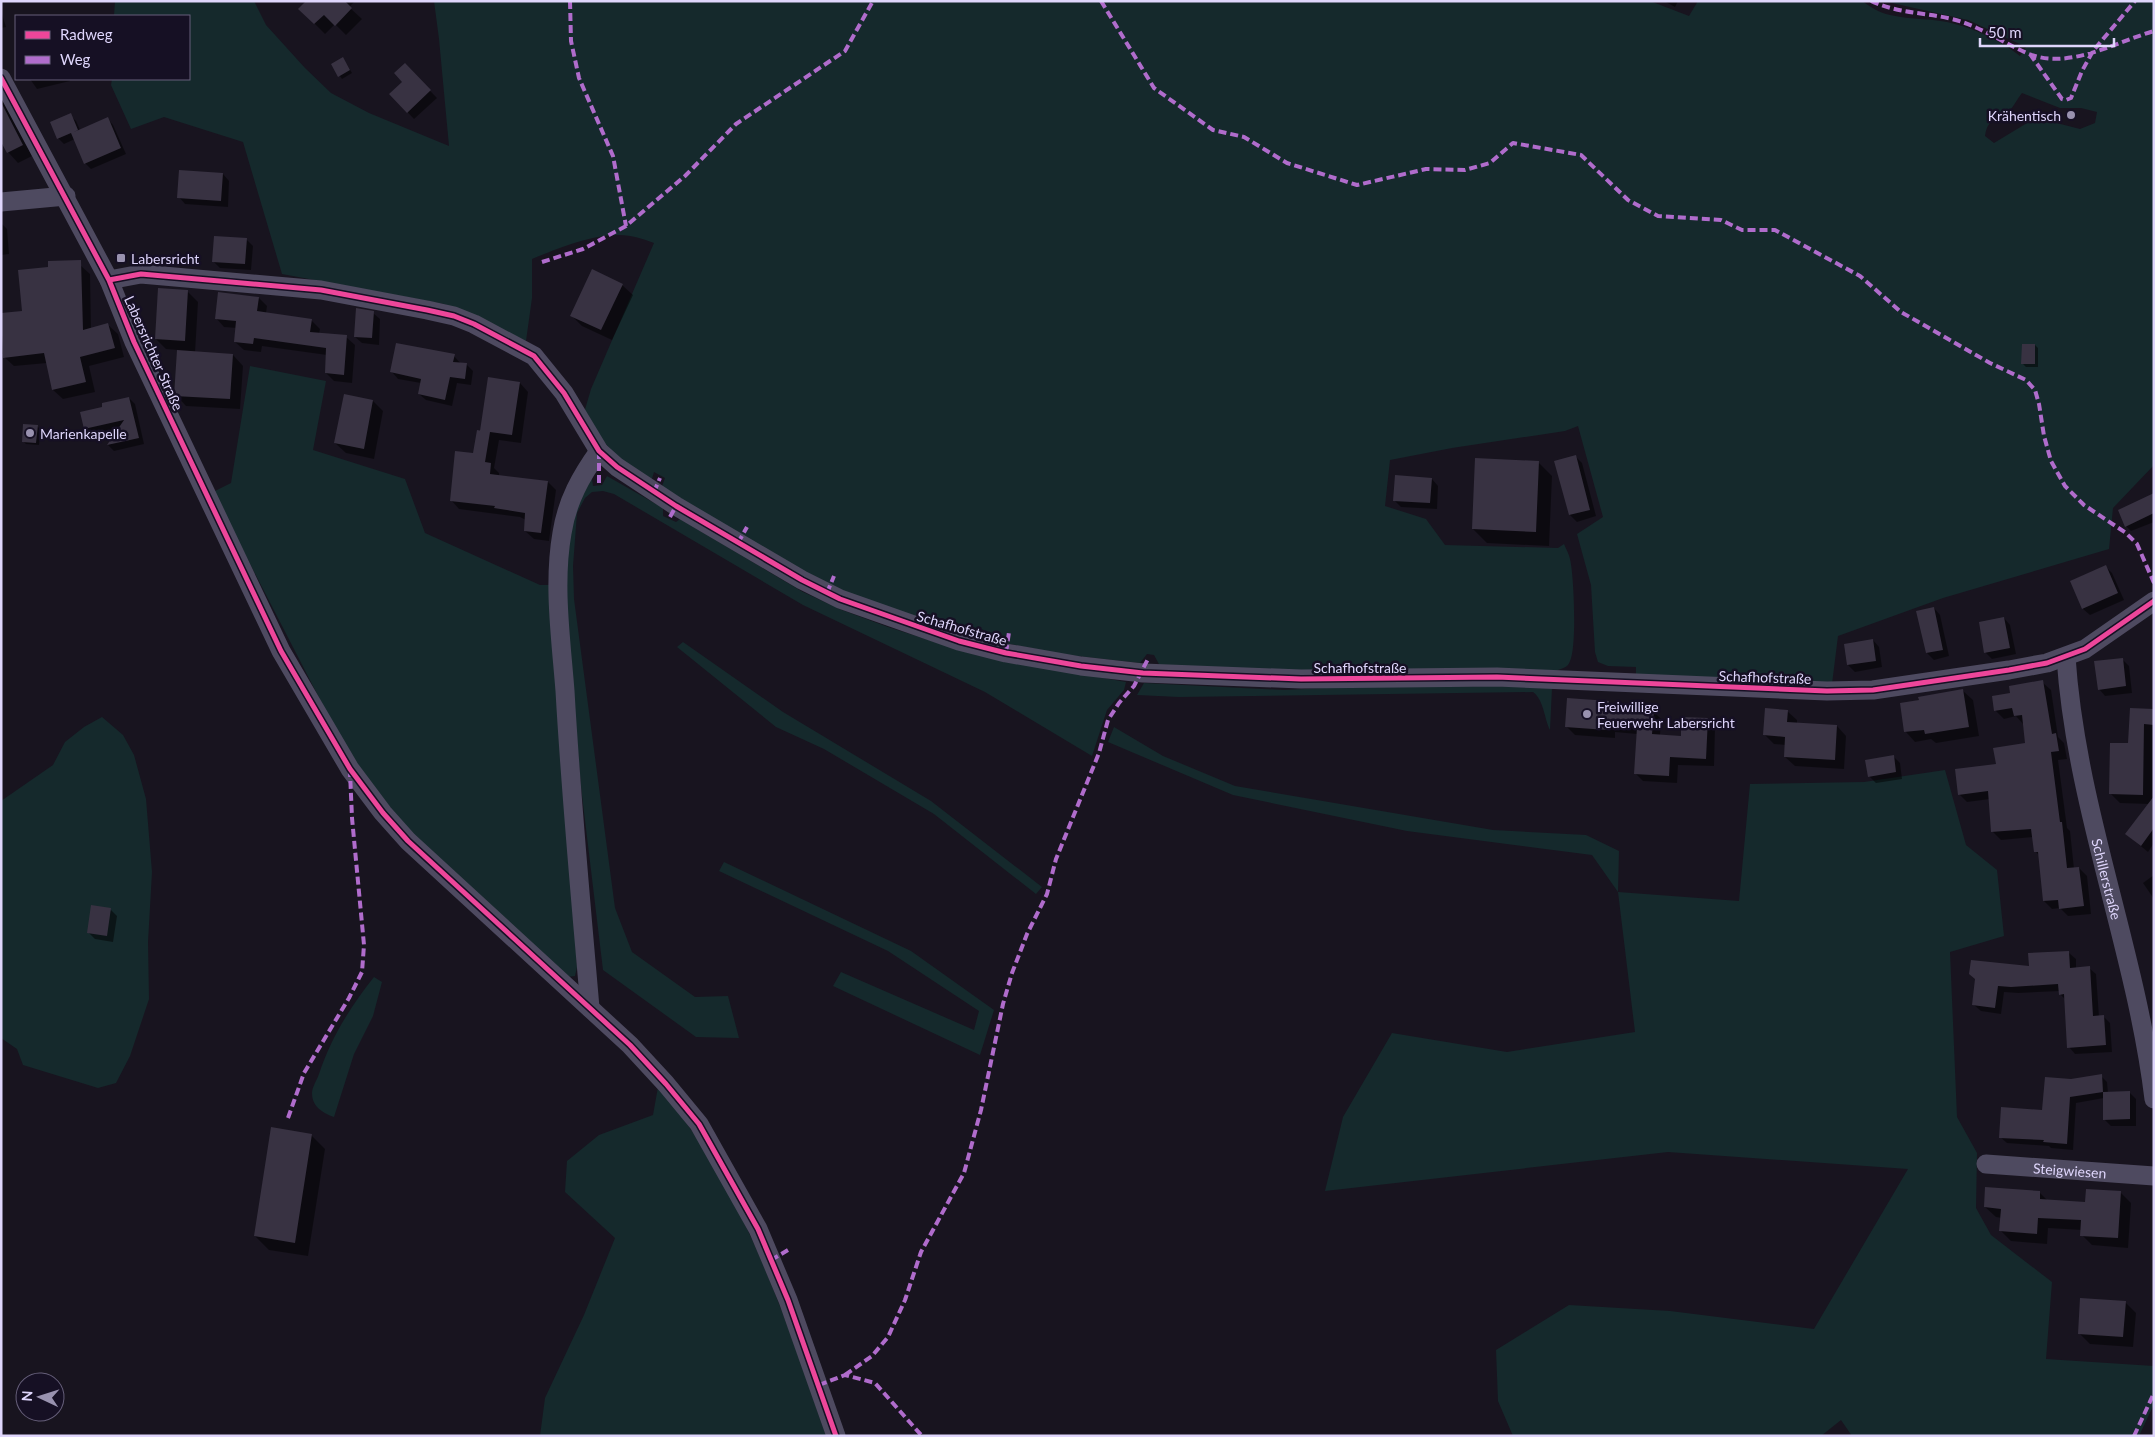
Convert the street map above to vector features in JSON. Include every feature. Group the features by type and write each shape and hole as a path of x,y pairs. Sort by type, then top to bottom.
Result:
{"street":[{"name":"Labersrichter Straße","path":"1,78 66,196 109,280 134,342 281,652 330,738 361,784 408,841 630,1045 666,1084 698,1124 758,1230 781,1284 836,1436"},
{"path":"1,202 66,196"},
{"name":"Schafhofstraße","path":"109,280 141,274 276,285 369,298 454,316 497,335 534,356 564,393 600,451 617,467 676,506 802,580 840,600 958,641 1006,653 1081,666 1143,673 1301,679 1497,677 1851,691 1873,690 2009,670 2066,657 2104,637 2154,601"},
{"path":"590,1008 570,773 558,582 562,532 572,493 600,451"},
{"name":"Schillerstraße","path":"2066,657 2077,754 2138,1008 2154,1099"},
{"name":"Steigwiesen","path":"1986,1164 2154,1176"}],"green space":[{"path":"115,1 254,1 266,25 305,68 331,93 369,113 449,146 434,1 1650,1 1689,16 1698,1 1862,1 1875,10 1886,14 1947,22 1964,27 1989,37 2020,56 2026,47 1968,20 1883,1 2154,1 2154,465 2113,508 2109,549 1943,598 1838,636 1832,684 1636,675 1636,667 1608,666 1598,662 1595,652 1591,585 1577,534 1603,517 1578,426 1565,431 1452,448 1390,460 1385,506 1426,519 1445,545 1558,548 1564,544 1570,557 1574,595 1574,641 1570,661 1562,669 1281,670 1160,666 1154,655 1147,654 1140,663 1068,655 989,640 877,605 817,579 661,489 665,478 654,472 651,482 618,458 598,435 584,413 591,389 654,243 628,236 609,235 575,243 532,259 532,298 526,341 444,304 282,274 243,142 164,117 131,129 111,85 112,80 190,80 190,15 114,15","holes":["2022,93 2060,108 2081,108 2097,112 2095,123 2080,129 2041,119 2032,120 1994,143 1985,136 1989,124 2008,113"]},
{"path":"250,366 326,381 313,450 405,479 425,533 540,585 551,585 577,967 575,976 565,977 415,839 346,750 213,492 231,483"},
{"path":"607,476 663,508 663,516 676,522 680,519 803,592 842,610 976,655 1126,682 1124,690 1107,710 1092,756 985,692 803,605 614,494 603,491 592,492 585,498 577,513 573,566 574,599 615,908 632,952 695,997 728,996 739,1038 696,1037 603,970 581,787 565,600 569,526 584,484 592,479 593,486 602,485"},
{"path":"683,642 783,712 931,801 1042,887 1036,894 934,814 824,749 776,727 677,647"},
{"path":"1144,683 1284,690 1345,687 1523,686 1552,688 1550,730 1542,704 1533,692 1179,697 1137,695"},
{"path":"102,717 123,735 134,755 146,799 152,872 148,942 149,999 130,1056 116,1083 98,1088 23,1065 17,1049 1,1038 1,801 53,765 65,742 84,727"},
{"path":"1114,727 1163,756 1235,786 1493,830 1586,835 1619,851 1618,892 1592,855 1407,831 1233,795 1108,742"},
{"path":"1945,770 1966,845 1997,870 2004,936 1950,952 1957,1117 1977,1153 1976,1208 1991,1235 2052,1282 2046,1359 2154,1366 2154,1404 2139,1436 1852,1436 1841,1420 1821,1436 1513,1436 1498,1401 1496,1350 1569,1305 1670,1311 1814,1329 1908,1169 1668,1152 1325,1191 1343,1117 1392,1033 1507,1052 1635,1032 1618,892 1739,901 1750,784 1864,782"},
{"path":"724,862 911,951 994,1010 980,1055 833,986 841,972 974,1030 979,1011 888,951 719,871"},
{"path":"374,977 382,982 373,1016 354,1054 334,1117 316,1106 312,1098 313,1088 329,1048 342,1023"},
{"path":"658,1087 688,1125 714,1165 737,1208 777,1299 826,1436 540,1436 545,1398 584,1315 615,1238 565,1192 567,1161 599,1135 653,1115"}],"building":[{"path":"306,1 345,1 352,8 335,26 324,15 314,24 298,9"},
{"path":"343,57 350,70 338,77 331,64"},
{"path":"405,63 431,90 407,113 389,94 402,82 394,73"},
{"path":"1,102 23,145 7,153 1,142"},
{"path":"71,113 78,130 74,132 108,117 121,148 84,164 71,133 57,139 50,122"},
{"path":"179,170 223,173 221,201 177,198"},
{"path":"214,236 247,238 245,264 212,262"},
{"path":"81,260 83,330 108,323 115,348 80,357 86,382 52,390 44,353 3,358 1,313 22,311 18,270 48,267 48,261"},
{"path":"592,269 623,284 601,330 570,316"},
{"path":"158,288 188,290 185,341 155,339"},
{"path":"218,292 259,297 257,311 312,319 310,332 347,335 344,375 325,373 326,348 254,338 253,344 234,342 236,321 215,319"},
{"path":"356,308 374,311 372,338 354,337"},
{"path":"396,343 455,354 453,362 467,363 465,379 450,377 445,400 418,394 421,379 390,372"},
{"path":"2022,344 2035,344 2035,364 2021,364"},
{"path":"177,350 233,354 230,399 174,396"},
{"path":"488,377 520,382 512,435 490,432 485,462 491,463 490,474 548,481 541,533 524,531 525,513 494,508 495,506 450,501 455,451 473,453 477,430 480,431"},
{"path":"344,394 373,400 364,449 334,443"},
{"path":"129,397 139,438 107,445 124,420 84,429 80,412 102,407 102,403"},
{"name":"Marienkapelle","path":"23,424 38,425 36,443 22,442"},
{"path":"1576,455 1590,510 1569,515 1554,461"},
{"path":"1475,458 1539,461 1536,532 1472,529"},
{"path":"1395,475 1432,478 1430,503 1393,501"},
{"path":"2154,493 2154,513 2125,527 2118,510"},
{"path":"2106,565 2118,593 2082,609 2070,581"},
{"path":"1934,607 1943,650 1926,653 1916,611"},
{"path":"2004,617 2010,648 1984,653 1979,622"},
{"path":"1873,639 1876,661 1847,665 1844,644"},
{"path":"2123,658 2126,686 2098,690 2094,661"},
{"path":"2043,680 2052,734 2056,733 2059,751 2051,752 2067,868 2079,867 2084,906 2059,909 2058,900 2043,901 2038,852 2034,852 2031,829 1991,832 1988,791 1958,795 1955,769 1996,764 1993,748 2025,743 2022,715 2014,716 2012,708 1994,711 1992,696 2010,693 2009,686"},
{"path":"1963,689 1969,727 1925,734 1924,730 1904,732 1900,703 1919,700 1918,697"},
{"path":"1567,698 1609,701 1609,705 1654,710 1652,734 1681,736 1681,717 1708,718 1706,759 1670,757 1669,776 1634,774 1637,727 1608,724 1607,730 1565,727"},
{"path":"1765,708 1788,710 1787,722 1837,725 1835,760 1784,757 1785,737 1763,735"},
{"path":"2130,708 2154,709 2154,725 2144,724 2143,795 2109,794 2110,743 2128,743"},
{"path":"1894,755 1896,772 1868,777 1865,760"},
{"path":"2154,796 2154,828 2141,846 2125,834"},
{"path":"91,905 111,908 107,936 87,933"},
{"path":"2069,951 2070,968 2090,966 2093,1016 2104,1015 2106,1045 2067,1048 2064,994 2059,995 2058,984 1998,986 1995,1008 1972,1005 1975,979 1969,974 1971,960 2029,966 2028,953"},
{"path":"2102,1074 2103,1092 2070,1097 2067,1144 2043,1142 2044,1140 1999,1138 2001,1107 2042,1110 2045,1077 2071,1079"},
{"path":"2130,1091 2130,1119 2103,1120 2103,1092"},
{"path":"271,1127 312,1134 295,1243 254,1236"},
{"path":"1985,1187 2040,1191 2040,1199 2085,1202 2086,1189 2121,1191 2118,1238 2080,1236 2081,1220 2038,1218 2037,1234 1999,1231 2001,1209 1984,1207"},
{"path":"2080,1298 2126,1301 2123,1337 2078,1334"}],"marked path":[{"path":"570,1 571,41 579,78 613,156 626,226"},
{"path":"542,262 583,249 626,226 685,176 736,124 845,51 873,1"},
{"path":"1101,1 1154,88 1213,130 1244,137 1287,163 1357,185 1426,169 1465,170 1490,163 1513,143 1581,155 1628,200 1658,216 1721,220 1742,230 1775,230 1860,276 1901,312 1990,363 2026,380 2035,390 2051,461 2065,486 2084,505 2126,533 2137,544 2154,583"},
{"path":"1871,1 1892,8 1962,22 1982,30 2019,50 2044,58 2076,57 2154,31"},
{"path":"2030,54 2062,99 2071,98 2093,51 2135,1"},
{"path":"599,451 599,483"},
{"path":"654,492 660,478"},
{"path":"670,517 676,506"},
{"path":"738,543 747,527"},
{"path":"827,593 834,576"},
{"path":"1006,653 1009,632"},
{"path":"845,1375 872,1356 888,1337 905,1300 921,1252 964,1173 981,1110 1003,1004 1012,973 1027,934 1047,894 1056,859 1099,753 1108,720 1119,703 1134,686 1149,657"},
{"path":"288,1118 304,1073 349,998 362,972 364,945 352,818 350,772"},
{"path":"771,1260 788,1250"},
{"path":"819,1385 845,1375 875,1383 922,1436"},
{"path":"2134,1436 2154,1393"}],"cycle path":[{"path":"1,78 109,280 134,342 281,651 350,769 383,813 408,841 630,1045 699,1124 758,1229 788,1300 836,1436"},
{"path":"109,280 141,274 321,290 454,316 474,324 534,356 564,393 599,451 617,467 676,506 802,580 840,599 959,641 1006,653 1081,666 1143,673 1301,679 1497,677 1827,691 1873,690 2047,663 2085,649 2154,601"}],"place":[{"name":"Krähentisch","path":"2071,115"},
{"name":"Labersricht","path":"121,258"},
{"name":"Marienkapelle","path":"30,433"},
{"name":"Freiwillige Feuerwehr Labersricht","path":"1587,714"}]}
